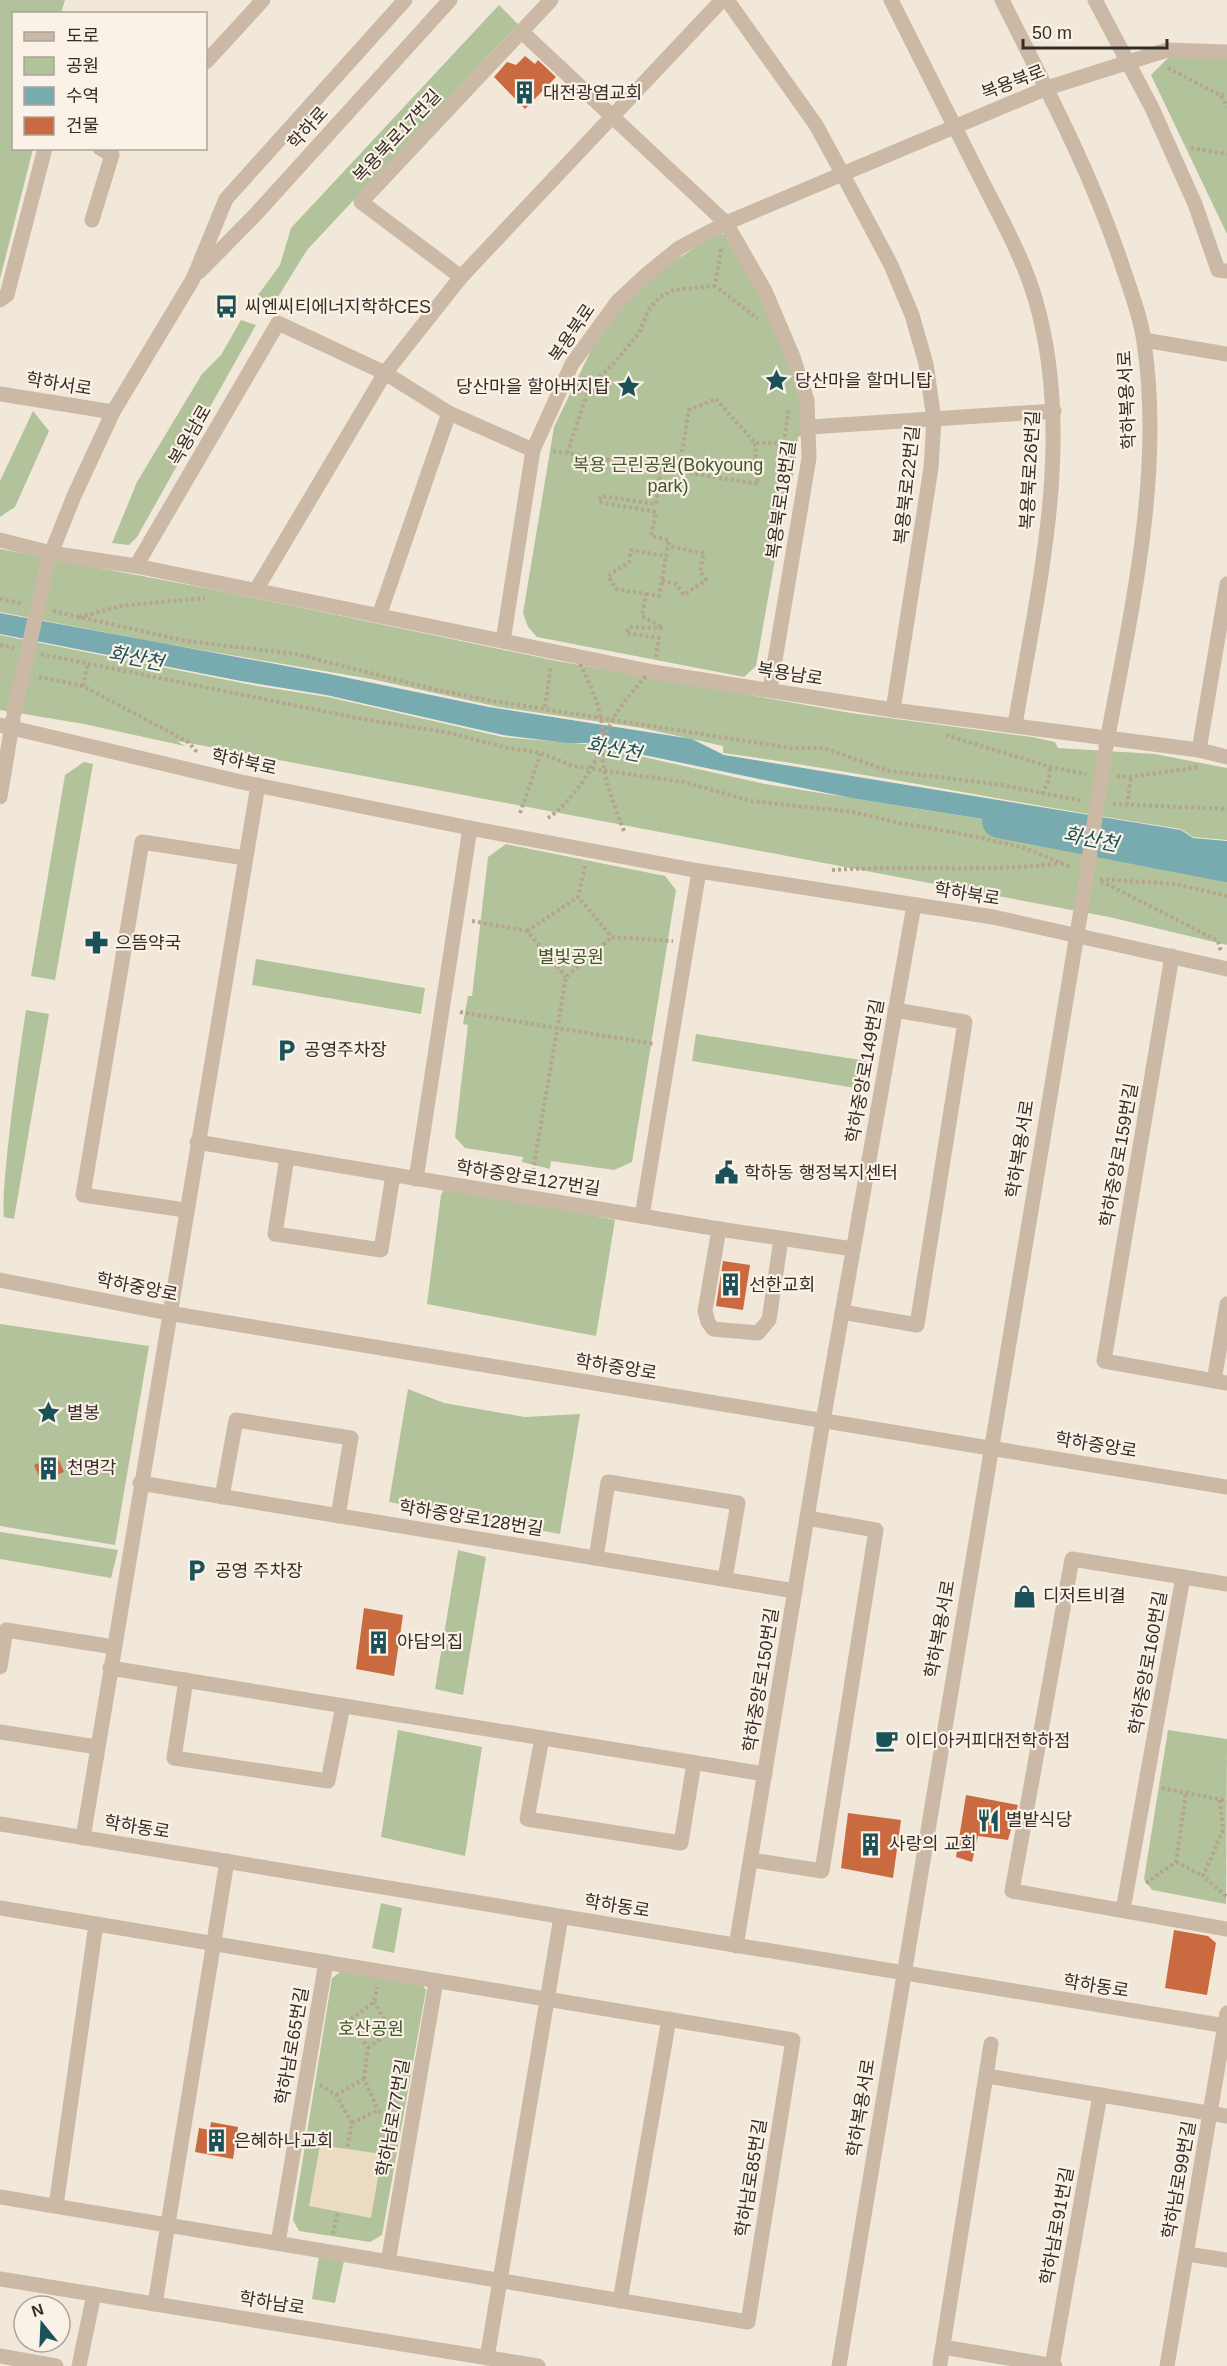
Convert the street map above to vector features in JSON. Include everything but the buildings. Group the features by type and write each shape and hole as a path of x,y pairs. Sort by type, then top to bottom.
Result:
{"street":[{"path":"207,61 263,0"},
{"name":"학하로","path":"8,722 50,557 113,412 193,279 226,199 405,0"},
{"name":"학하로","path":"193,279 256,214 450,0"},
{"name":"복용북로17번길","path":"461,277 361,202 551,0"},
{"path":"256,590 385,373 461,277 722,0"},
{"path":"727,0 816,125 842,173"},
{"path":"891,0 954,126"},
{"name":"학하복용서로","path":"839,2366 1137,568 1149,463 1150,395 1144,340 1108,222 1081,158 1002,0"},
{"path":"1095,0 1152,108 1190,193 1218,270 1227,271"},
{"path":"522,32 726,223"},
{"name":"복용북로","path":"503,641 533,450 572,364 618,301 679,248 726,223 1047,88 1167,50 1227,52"},
{"name":"복용북로26번길","path":"954,126 1017,252 1035,299 1049,366 1054,411 1054,446 1044,548 1015,725"},
{"path":"0,300 7,295 44,150"},
{"path":"92,220 112,154 104,150"},
{"name":"복용북로22번길","path":"842,173 891,265 912,315 926,364 934,419 923,530 893,710"},
{"name":"복용북로18번길","path":"726,223 765,291 793,357 807,400 810,427 809,458 801,517 770,690"},
{"name":"복용남로","path":"136,566 278,323 385,373"},
{"path":"1144,340 1227,354"},
{"path":"385,373 449,413 533,450"},
{"name":"학하서로","path":"0,394 113,412"},
{"path":"810,427 1054,411"},
{"path":"379,616 449,413"},
{"name":"복용남로","path":"0,540 50,557 136,566 503,641 650,674 893,710 1015,725 1106,746 1199,750 1227,757"},
{"path":"1199,750 1227,584"},
{"path":"0,797 8,722"},
{"name":"학하북로","path":"8,722 258,785 470,828 699,871 914,905 1077,934 1227,969"},
{"path":"83,1838 185,1210 258,785"},
{"path":"416,1179 470,828"},
{"path":"185,1210 83,1195 142,842 245,858"},
{"path":"642,1216 699,871"},
{"name":"학하중앙로149번길","path":"824,1420 914,905"},
{"name":"학하중앙로159번길","path":"1172,956 1104,1361 1220,1382"},
{"path":"842,1312 917,1325 965,1022 895,1010"},
{"name":"학하중앙로127번길","path":"197,1142 719,1229 854,1249"},
{"path":"287,1157 275,1234 381,1250 393,1175"},
{"path":"719,1229 705,1311 708,1323 713,1329 758,1332 765,1327 769,1320 781,1239"},
{"name":"학하중앙로","path":"0,1280 168,1313 1227,1487"},
{"path":"1220,1382 1227,1304"},
{"path":"222,1497 236,1420 340,1436 351,1438 338,1516"},
{"name":"학하중앙로150번길","path":"736,1946 824,1420"},
{"path":"596,1558 608,1482 726,1501 738,1503 724,1579"},
{"name":"학하중앙로128번길","path":"140,1483 795,1591"},
{"path":"751,1860 822,1871 876,1530 807,1518"},
{"name":"학하중앙로160번길","path":"1072,1560 1183,1577 1123,1910 1012,1891 1072,1560"},
{"path":"1183,1577 1227,1584"},
{"path":"0,1667 6,1630 114,1647"},
{"path":"110,1668 765,1774"},
{"path":"186,1680 174,1758 328,1781 343,1706"},
{"path":"0,1732 97,1747"},
{"path":"542,1738 527,1819 681,1844 694,1763"},
{"name":"학하동로","path":"0,1824 902,1975 1226,2022"},
{"path":"155,2304 226,1861"},
{"path":"0,1908 669,2019 620,2301 0,2197"},
{"path":"1123,1910 1227,1929"},
{"path":"487,2358 561,1917"},
{"path":"56,2206 96,1924"},
{"name":"학하남로65번길","path":"278,2243 326,1962"},
{"name":"학하남로77번길","path":"388,2262 436,1981"},
{"name":"학하남로85번길","path":"620,2301 748,2322 793,2040 669,2019"},
{"name":"학하남로99번길","path":"1167,2366 1226,2022"},
{"path":"940,2364 991,2044"},
{"path":"987,2076 1210,2113"},
{"name":"학하남로91번길","path":"942,2347 1054,2366 1100,2095"},
{"name":"학하남로99번길","path":"1210,2113 1227,2116"},
{"name":"학하남로99번길","path":"1187,2254 1227,2260"},
{"name":"학하남로","path":"0,2279 538,2366"},
{"path":"79,2366 94,2294"},
{"path":"0,2356 56,2366"}],"path":[{"path":"1157,62 1220,95 1227,95"},
{"path":"1220,95 1227,107"},
{"path":"1191,148 1227,154"},
{"path":"715,286 722,247"},
{"path":"567,453 590,386 614,363 639,333 649,309 660,297 673,290 715,286 759,320"},
{"path":"553,451 758,484 755,443 716,399 689,410 679,470"},
{"path":"755,443 784,443 789,403"},
{"path":"661,467 656,504 601,496 599,502 656,512 651,536 669,540 659,596 616,589 608,576 629,562 631,550 666,556"},
{"path":"662,581 676,584 684,596 706,580 700,571 704,553 668,546"},
{"path":"548,818 575,794 617,710 650,674 660,638 626,633 629,627 663,628 642,616 646,594"},
{"path":"78,617 121,606 209,598"},
{"path":"0,599 33,607"},
{"path":"45,609 186,640 296,654 429,688 790,748 824,748 888,771 1002,785 1088,802"},
{"path":"0,645 22,650"},
{"path":"33,652 541,753 573,766 684,782 751,801 853,812 953,832 1022,847 1081,871"},
{"path":"545,707 552,657"},
{"path":"579,662 591,686 600,721 604,771 624,831"},
{"path":"83,686 88,664"},
{"path":"29,675 83,686 188,742 197,752"},
{"path":"942,734 1050,767 1098,775"},
{"path":"520,813 541,753"},
{"path":"1109,775 1131,777 1204,766"},
{"path":"1042,794 1049,779 1050,767"},
{"path":"1127,805 1131,777"},
{"path":"1107,804 1227,809"},
{"path":"526,931 578,897 588,857"},
{"path":"832,870 876,867 1002,869 1063,863"},
{"path":"1221,953 1218,941 1098,879 1175,884 1227,896"},
{"path":"578,897 612,937"},
{"path":"472,921 526,931 566,977"},
{"path":"533,1171 566,977 612,937 675,941"},
{"path":"460,1012 557,1030 658,1045"},
{"path":"1158,1788 1227,1801"},
{"path":"1146,1884 1176,1862 1186,1793"},
{"path":"1203,1876 1223,1830 1220,1800"},
{"path":"1176,1862 1203,1876 1227,1897"},
{"path":"378,1984 374,2002 350,2020 368,2048 364,2079 378,2110 404,2127"},
{"path":"368,2048 391,2031 374,2002"},
{"path":"336,2095 364,2079"},
{"path":"317,2083 336,2095 352,2122 347,2149"},
{"path":"352,2122 378,2110"},
{"path":"333,2234 338,2212"}],"green space":[{"path":"0,0 65,0 61,12 12,12 12,150 33,150 0,279"},
{"path":"499,5 518,24 307,250 273,305 258,295 280,265 291,228"},
{"path":"1172,54 1227,56 1227,234 1151,75"},
{"name":"복용 근린공원(Bokyoung park)","path":"718,233 731,236 766,303 802,400 804,435 798,437 795,466 777,548 756,666 744,677 537,637 528,627 523,613 554,427 594,344 625,304 663,268"},
{"path":"241,320 256,325 137,537 129,545 112,543 137,482 202,374 221,355"},
{"path":"33,411 49,431 15,507 0,517 0,481"},
{"path":"0,549 226,592 557,661 851,713 1032,737 1055,742 1058,748 1155,754 1227,768 1227,840 1193,837 1181,829 723,753 723,746 642,728 499,707 371,679 155,642 0,612"},
{"path":"0,635 257,686 328,697 503,737 585,744 765,784 1128,843 1227,864 1227,945 1109,917 205,746 177,741 185,746 84,724 0,710"},
{"path":"84,762 93,764 55,980 31,976 65,775"},
{"name":"별빛공원","path":"506,844 665,876 676,890 632,1162 614,1170 551,1161 550,1169 522,1162 523,1157 465,1148 455,1137 468,1025 463,1024 468,996 472,996 488,857"},
{"path":"256,959 425,988 421,1014 252,985"},
{"path":"26,1010 49,1014 14,1219 4,1217 5,1178"},
{"path":"696,1034 867,1061 861,1089 692,1061"},
{"path":"446,1184 615,1220 596,1336 427,1304 441,1195"},
{"path":"0,1324 149,1346 115,1545 0,1526"},
{"path":"408,1389 444,1403 525,1417 580,1414 560,1534 389,1502"},
{"path":"0,1532 118,1550 111,1578 0,1559"},
{"path":"458,1550 486,1557 463,1695 435,1689"},
{"path":"398,1730 482,1747 465,1856 381,1837"},
{"path":"1168,1730 1227,1739 1226,1904 1152,1890 1144,1879"},
{"path":"381,1903 402,1908 394,1953 372,1948"},
{"name":"호산공원","path":"346,1968 419,1980 426,1990 382,2235 370,2242 299,2231 293,2220 332,1978"},
{"path":"319,2256 344,2261 335,2303 312,2299"}],"shaded area":[{"path":"320,2145 382,2154 371,2218 309,2206"}],"water":[{"path":"0,613 329,674 489,707 692,739 724,755 1181,830 1193,838 1227,841 1227,864 1125,842 851,798 586,743 567,743 503,735 326,695 241,681 0,634"}],"waterway":[{"name":"화산천","path":"999,821 1227,865"}],"place":[{"name":"대전광염교회","path":"525,93"},
{"name":"씨엔씨티에너지학하CES","path":"227,307"},
{"name":"당산마을 할머니탑","path":"777,381"},
{"name":"당산마을 할아버지탑","path":"628,387"},
{"name":"으뜸약국","path":"97,943"},
{"name":"공영주차장","path":"286,1050"},
{"name":"학하동 행정복지센터","path":"726,1173"},
{"name":"선한교회","path":"731,1285"},
{"name":"별봉","path":"49,1413"},
{"name":"천명각","path":"49,1468"},
{"name":"공영 주차장","path":"197,1571"},
{"name":"디저트비결","path":"1025,1596"},
{"name":"아담의집","path":"379,1642"},
{"name":"이디아커피대전학하점","path":"887,1741"},
{"name":"별밭식당","path":"988,1820"},
{"name":"사랑의 교회","path":"871,1844"},
{"name":"은혜하나교회","path":"216,2141"}]}
